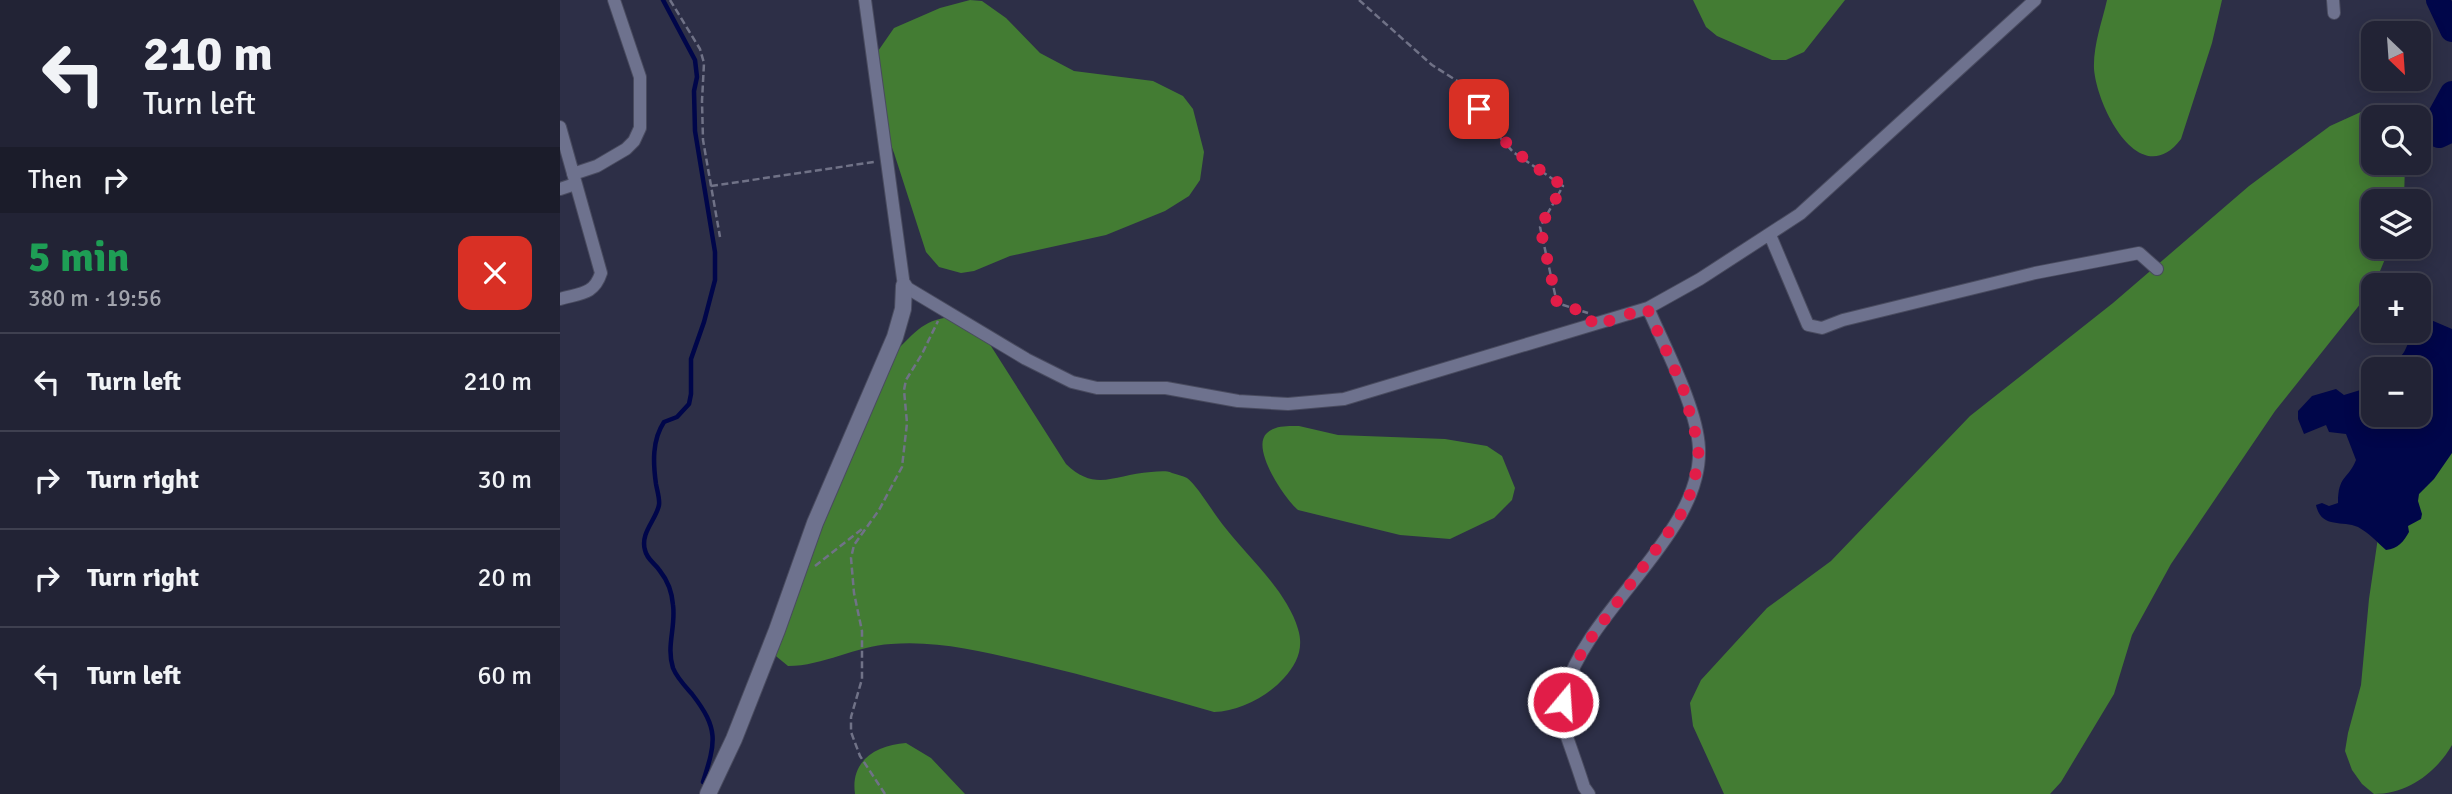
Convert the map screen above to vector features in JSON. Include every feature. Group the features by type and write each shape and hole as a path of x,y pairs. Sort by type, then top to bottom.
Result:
{"street":[{"path":"560,189 626,149 634,141 640,128 640,77 614,0"},
{"path":"708,794 734,739 820,512 895,337 903,309 904,286 865,0"},
{"path":"904,286 1026,359 1072,382 1097,388 1166,388 1238,401 1288,404 1344,400 1647,308 1700,279 1800,214 2035,0"},
{"path":"560,127 600,273 597,286 560,299"},
{"path":"1770,235 1808,325 1822,328 1843,320 2035,273 2114,257 2138,253 2157,269"},
{"path":"1590,794 1584,788 1559,716 1566,687 1576,662 1591,638 1679,518 1692,490 1697,467 1699,447 1683,388 1647,308"}],"path":[{"path":"670,0 704,63 703,139 720,237"},
{"path":"1359,0 1432,65 1462,84 1490,126 1513,152 1563,186 1540,227 1548,272 1557,303 1587,313 1594,326"},
{"path":"711,186 869,162 888,163"},
{"path":"885,794 860,756 851,732 851,717 862,679 862,631 854,593 851,558 854,545 879,510 902,467 907,423 904,390 906,380 922,354 943,309"},
{"path":"798,572 806,573 865,528"}],"green space":[{"path":"970,0 982,1 1006,18 1040,53 1074,71 1153,81 1183,96 1193,109 1204,152 1200,180 1189,196 1165,211 1106,235 1010,256 974,271 961,273 939,267 926,252 875,104 876,54 894,28 940,8"},
{"path":"1693,0 1845,0 1804,52 1786,60 1772,60 1717,36 1706,27"},
{"path":"2107,0 2222,0 2212,43 2181,139 2166,153 2151,156 2136,151 2123,139 2103,104 2094,60"},
{"path":"2361,112 2361,175 2405,175 2404,189 2361,189 2361,259 2385,259 2379,273 2361,273 2361,303 2275,411 2171,564 2132,635 2114,694 2061,782 2050,794 1724,794 1693,726 1690,703 1701,680 1767,608 1831,561 1970,416 2113,303 2249,186 2330,126"},
{"path":"963,316 982,332 1066,464 1077,473 1087,478 1106,480 1138,473 1167,472 1187,478 1196,487 1223,525 1276,588 1293,615 1300,636 1300,649 1293,667 1277,685 1243,706 1214,712 1052,668 943,645 891,644 865,648 814,663 788,666 771,652 781,609 896,351 932,321"},
{"path":"2452,415 2452,745 2438,764 2419,780 2398,790 2374,794 2352,770 2345,751 2361,685 2369,599 2380,524"},
{"path":"1299,426 1338,435 1445,439 1487,446 1502,456 1515,488 1512,500 1494,518 1450,539 1400,535 1298,510 1271,473 1263,450 1263,440 1267,433 1274,429"},
{"path":"906,743 931,758 965,794 855,794 857,772 868,756 885,747"}],"shaded area":[{"path":"2431,320 2452,329 2452,453 2434,479 2419,494 2421,519 2408,526 2409,532 2400,544 2386,550 2358,527 2322,518 2316,505 2322,503 2329,506 2338,503 2342,482 2356,460 2346,434 2329,432 2326,425 2304,434 2298,411 2312,396 2336,389 2344,395 2361,390 2361,427 2431,427 2431,357 2400,357 2408,343 2431,343"}],"waterway":[{"path":"663,0 695,60 695,131 715,252 715,280 691,359 689,404 677,417 664,422 657,436 654,460 659,505 646,532 644,544 647,556 665,579 672,596 674,613 670,652 673,668 701,706 711,726 711,756 703,782 707,784"},
{"path":"2438,0 2452,30"},
{"path":"2452,93 2435,124 2439,136 2452,130"}],"route":[{"path":"1479,109 1513,152 1563,186 1540,227 1557,303 1587,313 1594,326 1647,308 1683,388 1699,447 1692,490 1679,518 1591,638 1576,662 1563,702"}]}
